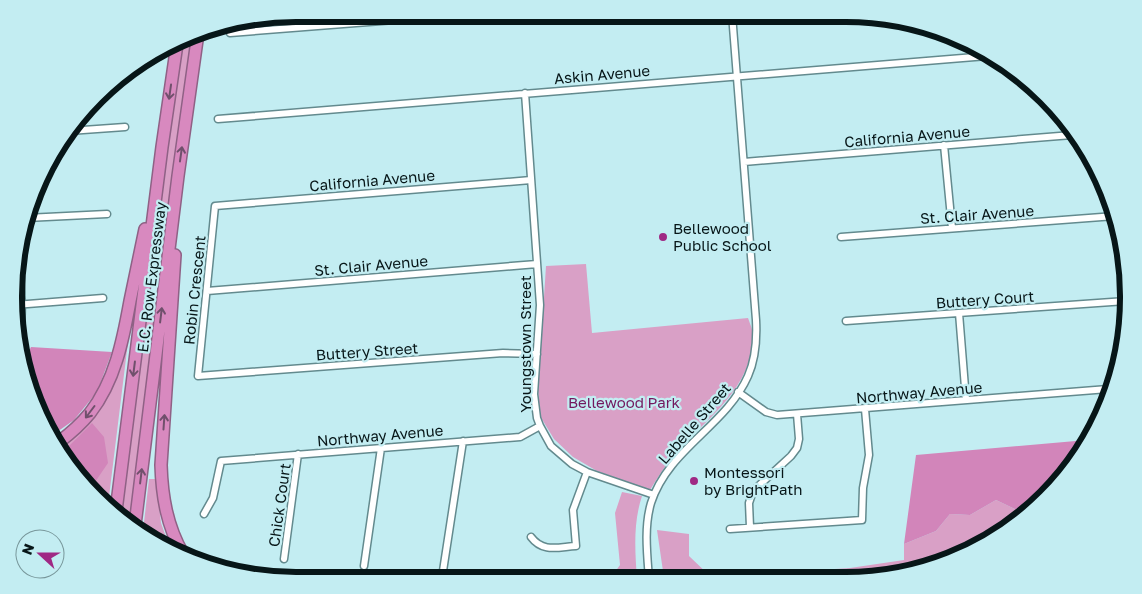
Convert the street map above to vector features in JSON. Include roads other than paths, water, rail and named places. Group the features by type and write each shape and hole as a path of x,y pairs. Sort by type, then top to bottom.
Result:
{"highway":[{"name":"E.C. Row Expressway","path":"136,519 178,176 197,41"},
{"name":"E.C. Row Expressway","path":"117,504 176,51"},
{"path":"63,440 90,412 105,388 114,367 122,342 162,147"},
{"path":"178,176 179,222 161,465 166,513 178,544"}],"street":[{"path":"230,31 230,33 370,22"},
{"name":"Labelle Street","path":"649,572 646,535 654,495 660,482 674,462 721,414 738,392 747,378 754,359 757,330 733,22"},
{"name":"Askin Avenue","path":"218,119 978,57"},
{"name":"Youngstown Street","path":"525,93 540,305 534,394 537,418 551,446 572,464 586,472 654,495"},
{"path":"79,130 125,127"},
{"name":"California Avenue","path":"744,162 1067,135"},
{"path":"944,145 952,228"},
{"name":"California Avenue","path":"215,206 531,180"},
{"name":"Robin Crescent","path":"198,376 215,206"},
{"path":"34,218 107,214"},
{"name":"St. Clair Avenue","path":"841,236 1107,217"},
{"name":"St. Clair Avenue","path":"207,291 537,264"},
{"path":"22,305 103,298"},
{"name":"Buttery Court","path":"846,322 1120,301"},
{"path":"958,313 966,400"},
{"name":"Buttery Street","path":"198,376 503,353 537,354"},
{"name":"Northway Avenue","path":"738,392 766,412 777,415 1103,389"},
{"path":"730,529 862,520 863,488 869,454 865,409"},
{"path":"750,527 749,503 753,491 792,456 797,448 799,439 797,414"},
{"name":"Northway Avenue","path":"204,514 213,498 221,460 520,437 540,426"},
{"path":"443,571 463,441"},
{"path":"364,566 381,448"},
{"name":"Chick Court","path":"284,559 298,454"},
{"path":"531,537 536,543 544,547 576,546 573,510 586,472"}],"place":[{"name":"Bellewood Public School","path":"663,237"},
{"name":"Montessori by BrightPath","path":"694,481"}],"park label":[{"name":"Bellewood Park","path":"624,402"}]}
